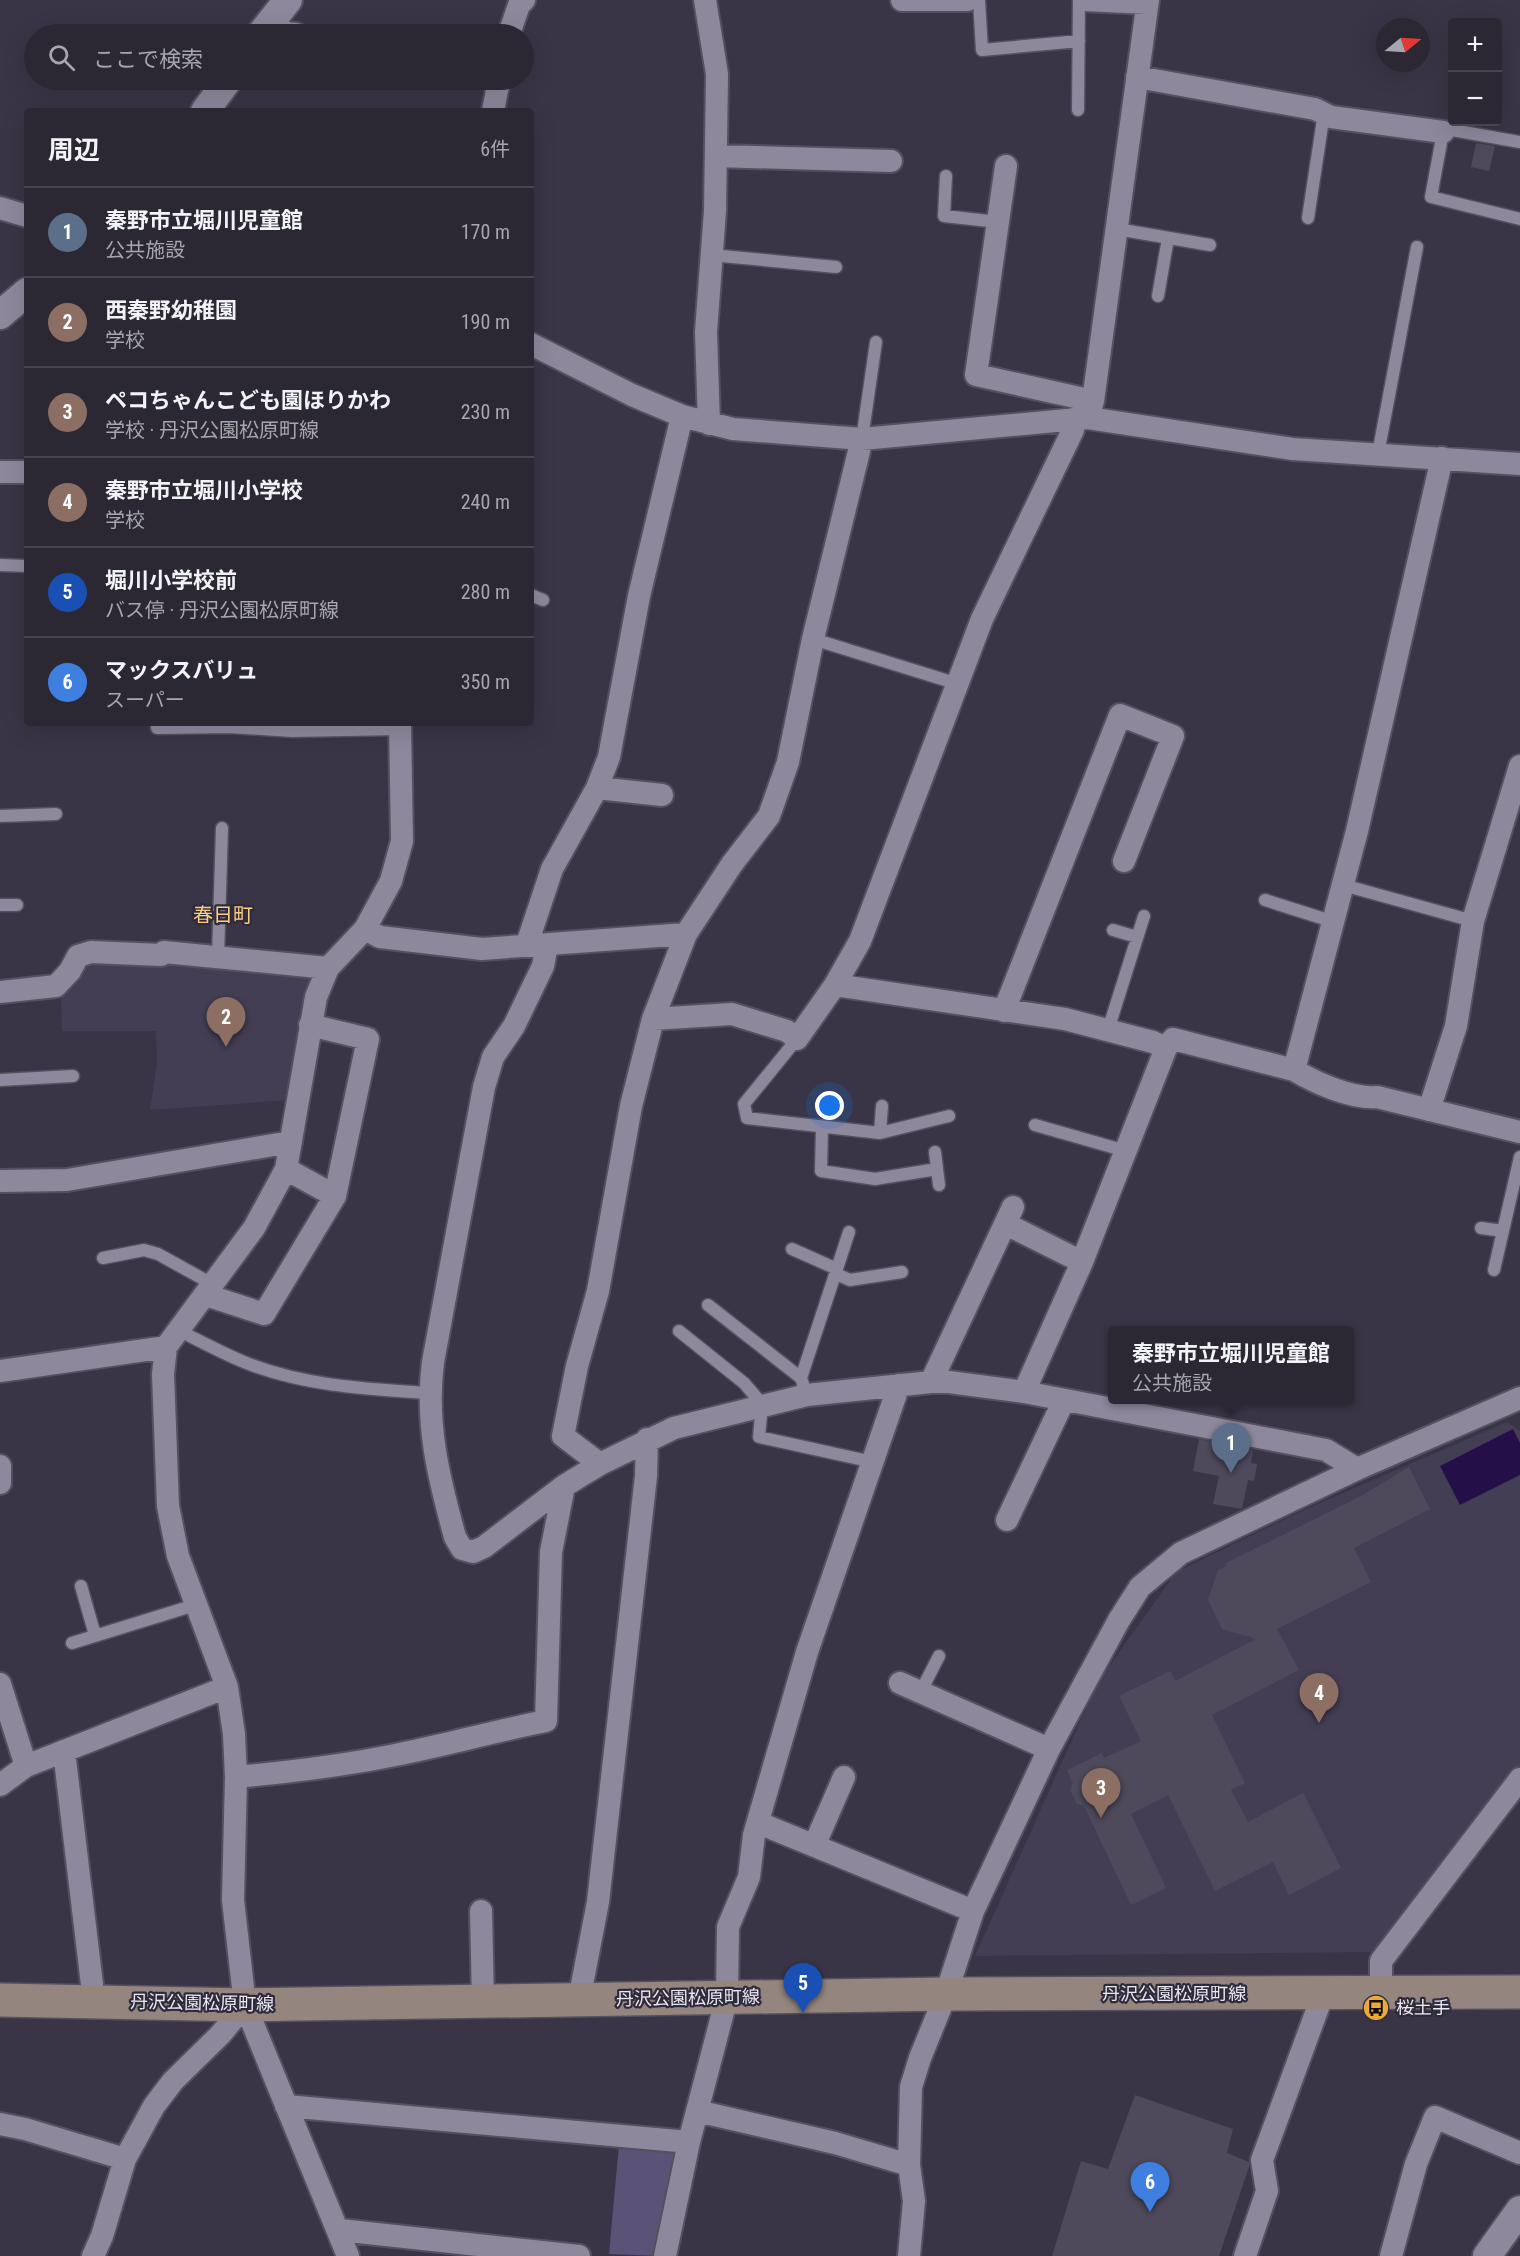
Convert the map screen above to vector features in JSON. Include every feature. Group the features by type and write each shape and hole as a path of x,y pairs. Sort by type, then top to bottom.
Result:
{"main road":[{"name":"丹沢公園松原町線","path":"0,2000 245,2005 946,1994 1520,1992"}],"street":[{"path":"512,24 519,5 524,0"},
{"path":"705,0 717,74 716,156 706,332 709,424"},
{"path":"902,0 967,0"},
{"path":"653,1019 732,1014 787,1031 797,1039 834,985 860,940 982,619 1073,430 1085,413 1117,230 1147,1 1085,0"},
{"path":"1137,77 1315,109 1331,117 1443,132"},
{"path":"207,108 221,90"},
{"path":"494,108 497,90"},
{"path":"716,156 891,161"},
{"path":"1006,166 976,375 1085,413 1231,442 1293,449 1519,461"},
{"path":"0,208 24,215"},
{"path":"0,315 24,295"},
{"path":"534,346 632,396 682,416 733,429 799,436 862,439 1085,413"},
{"path":"682,416 639,596 609,757 597,788 559,854 537,945 543,966 514,1026 493,1057 484,1087 429,1393 433,1452 455,1537 462,1549 473,1552 484,1547 564,1486 647,1439 674,1428 762,1404 804,1386 949,1382 1024,1392 1326,1450 1357,1469"},
{"path":"600,1464 563,1436 577,1366 598,1291 631,1106 653,1019 686,934 732,864 770,816 788,762 813,639 862,439"},
{"path":"1294,1070 1343,885 1442,458"},
{"path":"0,472 24,472"},
{"path":"1004,1011 1120,715 1173,736 1124,861"},
{"path":"348,2256 340,2230 245,2005 233,1900 236,1777 227,1687 178,1556 168,1506 163,1374 172,1338 254,1228 286,1169 309,1025 316,996 328,968 365,928 391,881 402,841 400,726"},
{"path":"1429,1110 1456,1026 1473,921 1520,766"},
{"path":"597,788 662,795"},
{"path":"365,928 380,937 482,949 686,934"},
{"path":"0,992 56,986 70,971 78,956 91,952 218,956 328,968"},
{"path":"834,985 1065,1019 1166,1048"},
{"path":"210,1290 264,1314 335,1196 368,1039 309,1025"},
{"path":"1024,1392 1082,1262 1166,1048 1173,1039 1294,1070 1310,1079 1367,1098 1377,1097 1520,1132"},
{"path":"0,1181 67,1180 291,1142"},
{"path":"286,1169 335,1196"},
{"path":"931,1382 1009,1216 1082,1262"},
{"path":"0,1371 172,1338"},
{"path":"665,2256 689,2142 727,1997 728,1927 749,1877 754,1835 807,1652 899,1385"},
{"path":"909,2256 914,2201 909,2165 912,2087 920,2058 946,1994 973,1911 1049,1749 1119,1620 1140,1587 1155,1572 1181,1553 1357,1469 1520,1398"},
{"path":"1007,1520 1064,1400"},
{"path":"579,2000 598,1902 646,1476 647,1439"},
{"path":"0,1466 0,1483"},
{"path":"236,1777 332,1767 438,1746 486,1732 546,1720 550,1552 564,1486"},
{"path":"0,1684 26,1766"},
{"path":"0,1785 26,1766 227,1687"},
{"path":"910,1688 1049,1749"},
{"path":"64,1751 94,2001"},
{"path":"814,1846 844,1777"},
{"path":"1381,1993 1381,1961 1520,1779"},
{"path":"759,1823 973,1911"},
{"path":"481,1911 483,2001"},
{"path":"1245,2256 1267,2191 1262,2160 1323,1994"},
{"path":"93,2256 102,2236 125,2159 154,2106 173,2081 220,2035 245,2005"},
{"path":"286,2106 689,2142"},
{"path":"697,2111 836,2143 909,2165"},
{"path":"1391,2256 1416,2164 1435,2117 1520,2153"},
{"path":"0,2124 25,2129 125,2159"},
{"path":"1486,2256 1520,2210"},
{"path":"340,2230 574,2256"}],"lane":[{"path":"979,0 982,50 1079,41"},
{"path":"1078,110 1079,0"},
{"path":"1308,218 1324,113"},
{"path":"1520,142 1452,130 1443,132 1431,197 1520,219"},
{"path":"946,176 944,216 999,222"},
{"path":"1117,230 1210,245"},
{"path":"1158,296 1168,238"},
{"path":"1378,454 1417,247"},
{"path":"711,255 836,267"},
{"path":"862,439 876,342"},
{"path":"0,565 24,566"},
{"path":"534,596 543,600"},
{"path":"813,639 958,684"},
{"path":"157,726 157,728 400,726"},
{"path":"0,816 56,814"},
{"path":"218,956 222,828"},
{"path":"1343,885 1473,921"},
{"path":"1265,900 1334,922"},
{"path":"0,905 17,905"},
{"path":"1108,1030 1144,916"},
{"path":"1113,930 1137,937"},
{"path":"797,1039 744,1104 747,1118 880,1133 949,1116"},
{"path":"0,1080 73,1076"},
{"path":"880,1133 882,1106"},
{"path":"1035,1125 1126,1151"},
{"path":"822,1127 821,1171 875,1179 937,1169"},
{"path":"935,1152 939,1185"},
{"path":"1494,1270 1520,1157"},
{"path":"1481,1228 1503,1231"},
{"path":"708,1305 804,1386 849,1232"},
{"path":"792,1249 850,1280 902,1272"},
{"path":"103,1258 144,1250 158,1254 210,1290"},
{"path":"679,1331 744,1383 762,1404 759,1437 873,1462"},
{"path":"172,1338 312,1382 429,1393"},
{"path":"81,1586 96,1635"},
{"path":"72,1643 195,1605"},
{"path":"910,1688 939,1656"}],"shaded area":[{"path":"93,956 303,969 312,979 299,1025 290,1100 150,1110 157,1063 156,1031 62,1031 61,991"},
{"path":"1507,1422 1520,1431 1520,1765 1374,1952 975,1956 1098,1682 1176,1572 1306,1509"},
{"path":"1513,1429 1520,1443 1520,1475 1460,1505 1440,1466"},
{"path":"619,2145 673,2150 678,2158 659,2256 609,2254"}],"building":[{"path":"1476,143 1495,146 1489,171 1471,167"},
{"path":"1199,1439 1253,1450 1251,1463 1257,1464 1254,1481 1248,1480 1242,1509 1213,1504 1219,1476 1193,1471"},
{"path":"1409,1467 1430,1509 1354,1548 1371,1582 1277,1629 1299,1670 1212,1715 1245,1783 1231,1790 1248,1822 1303,1793 1341,1868 1289,1895 1273,1862 1215,1891 1168,1795 1131,1814 1166,1888 1131,1905 1084,1806 1077,1804 1070,1790 1073,1783 1067,1770 1102,1753 1104,1758 1141,1741 1119,1696 1170,1671 1175,1681 1256,1639 1222,1629 1208,1600 1218,1570 1227,1566 1226,1563 1361,1496"},
{"path":"1135,2095 1233,2129 1227,2153 1249,2162 1249,2167 1219,2256 1052,2256 1081,2161 1108,2169"}],"place":[{"name":"西秦野幼稚園","path":"226,1047"},
{"name":"秦野市立堀川児童館","path":"1231,1473"},
{"name":"秦野市立堀川小学校","path":"1319,1723"},
{"name":"ペコちゃんこども園ほりかわ","path":"1101,1818"},
{"name":"桜土手","path":"1376,2008"},
{"name":"堀川小学校前","path":"803,2013"},
{"name":"マックスバリュ","path":"1150,2212"}],"district":[{"name":"春日町","path":"223,915"}]}
